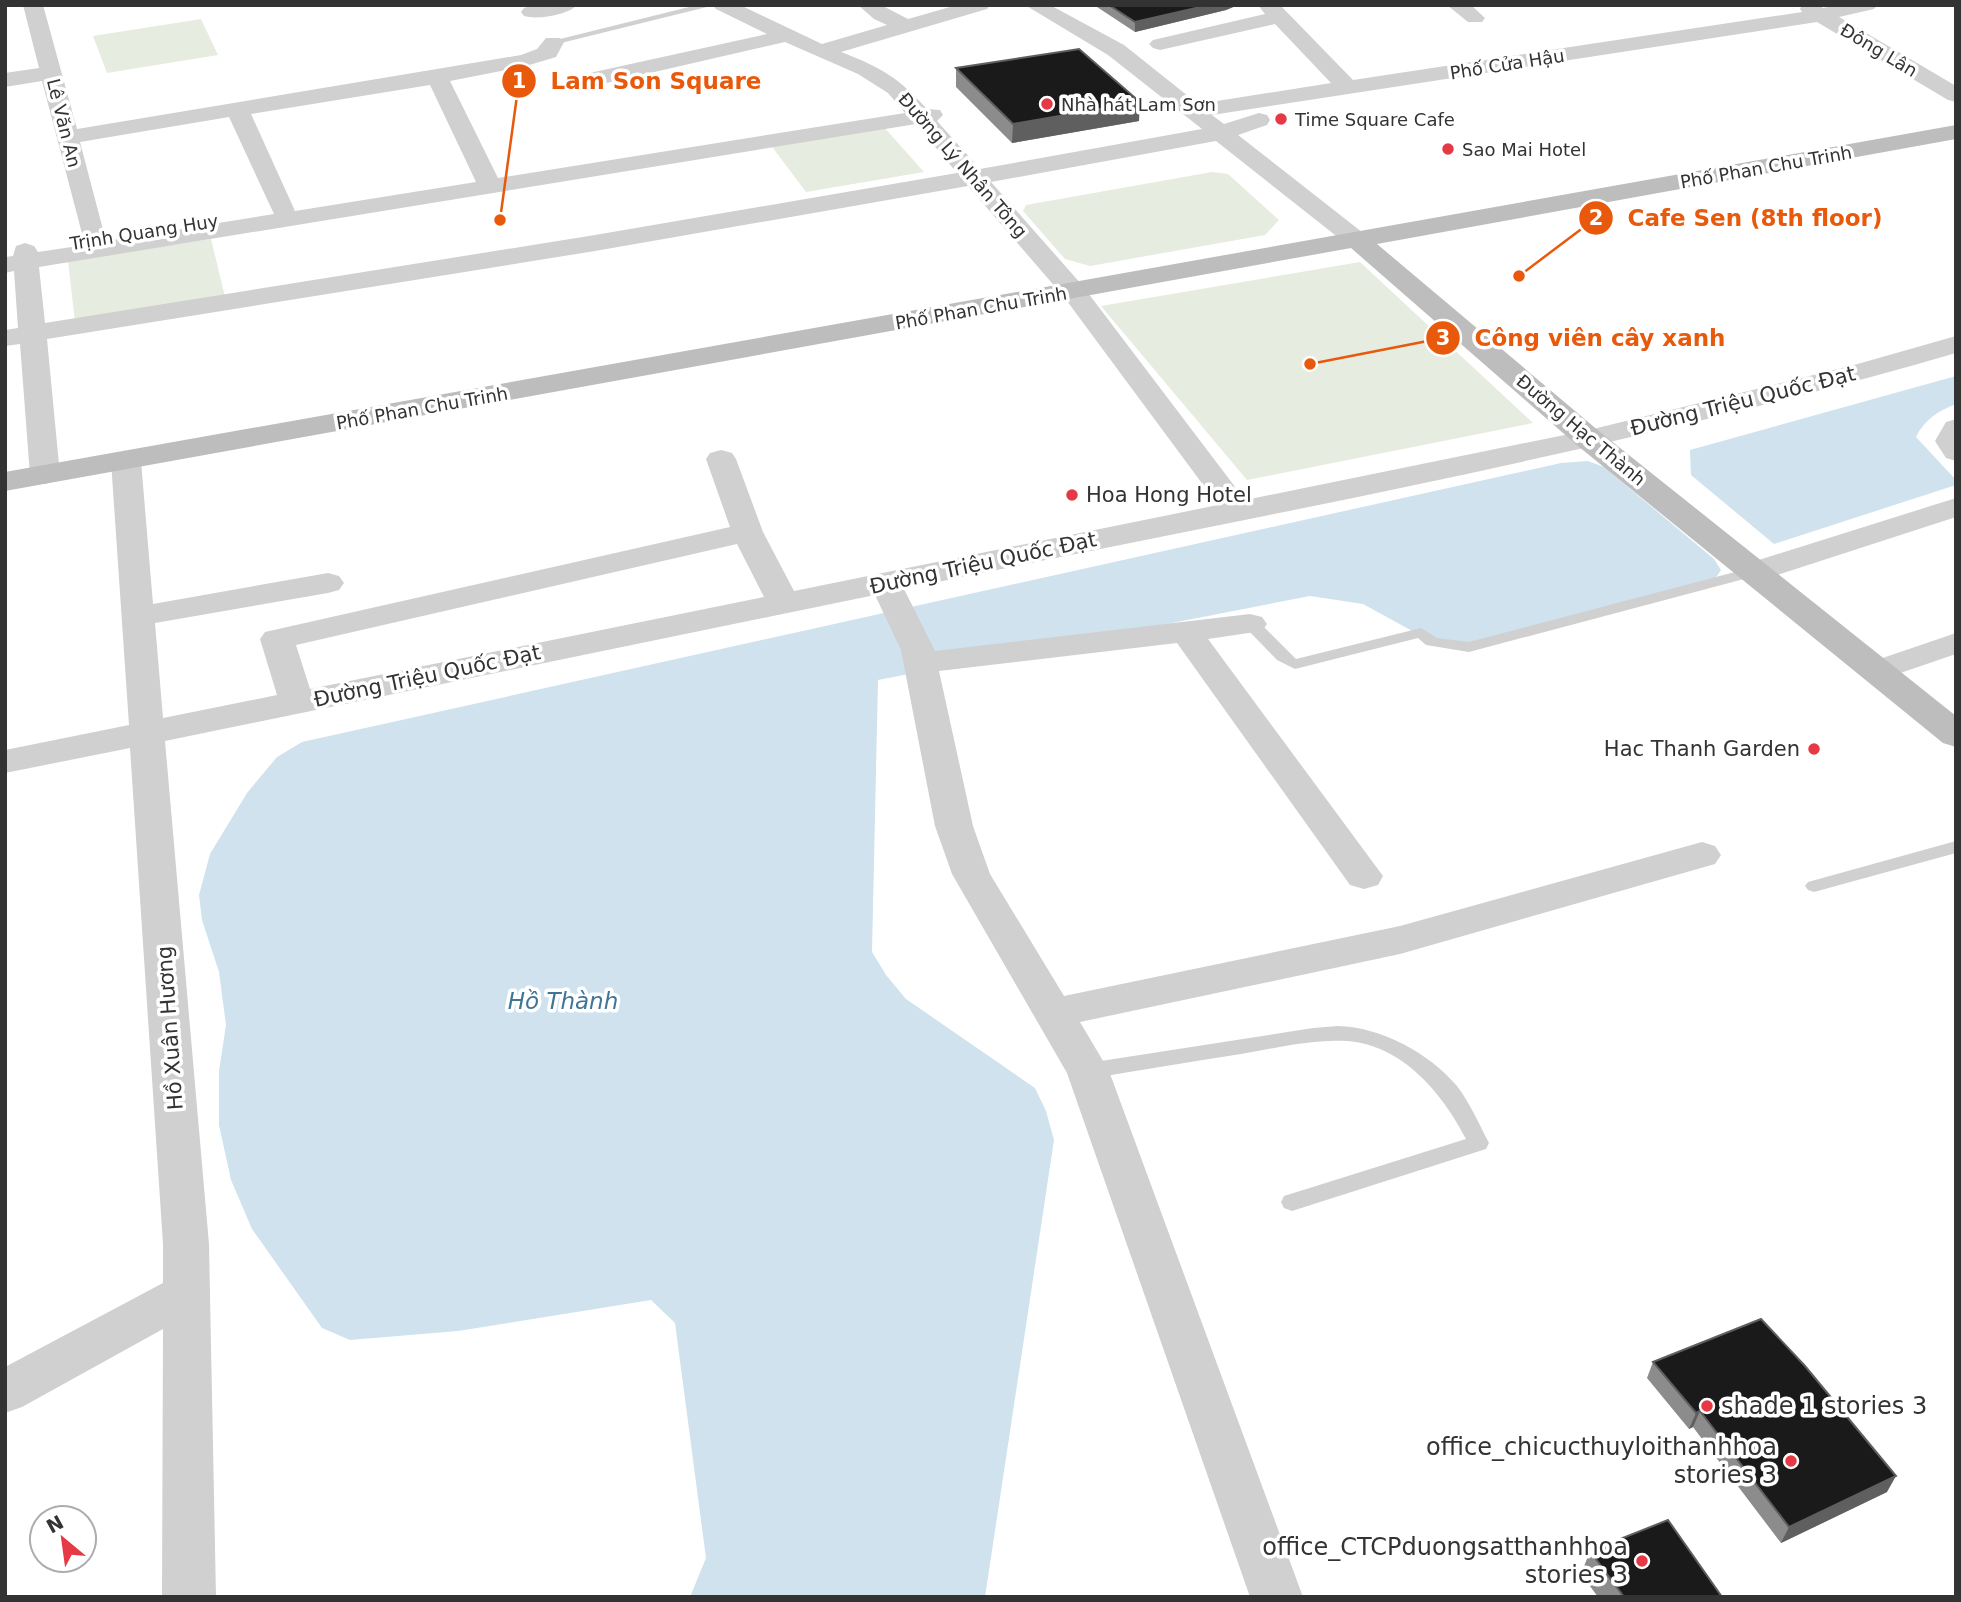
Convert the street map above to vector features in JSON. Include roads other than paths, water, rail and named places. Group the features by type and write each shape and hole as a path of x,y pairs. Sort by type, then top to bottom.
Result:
{"street":[{"name":"Lê Văn An","path":"33,5 94,240"},
{"path":"531,12 567,5"},
{"name":"Đường Lý Nhân Tông","path":"723,5 786,36 866,69 897,88 924,115 978,183 1073,291 1238,511"},
{"path":"869,5 881,15 906,26"},
{"path":"820,51 980,5"},
{"name":"Đường Hạc Thành","path":"1034,5 1116,50 1194,111 1358,241 1589,439 1956,735"},
{"path":"1457,5 1475,18"},
{"name":"Phố Cửa Hậu","path":"1194,111 1349,89 1812,10 1867,5"},
{"name":"Đông Lân","path":"1812,10 1956,95"},
{"path":"1160,44 1274,11 1349,89"},
{"path":"586,81 786,36"},
{"path":"67,137 437,77 540,56 548,52 548,46 553,41"},
{"path":"5,80 51,73"},
{"path":"437,77 486,179"},
{"path":"237,109 283,210"},
{"path":"45,475 23,340 15,258 924,115"},
{"name":"Trịnh Quang Huy","path":"15,258 94,240 283,210 924,115"},
{"path":"5,352 23,340 1230,140 1259,120"},
{"name":"Phố Phan Chu Trinh","path":"5,482 1956,132"},
{"name":"Đường Triệu Quốc Đạt","path":"5,762 784,604 889,591 1238,511 1589,439 1953,348"},
{"path":"1956,428 1950,441 1956,452"},
{"path":"721,459 747,532 784,604"},
{"name":"Hồ Xuân Hương","path":"127,461 186,1244 189,1597"},
{"path":"1754,572 1956,508"},
{"path":"296,703 277,639 747,532"},
{"path":"139,616 328,583"},
{"path":"889,591 919,656 954,826 971,874 1088,1071 1277,1597"},
{"path":"919,656 1250,624"},
{"path":"1185,631 1364,876"},
{"path":"1877,671 1956,643"},
{"path":"1053,1013 1400,940 1702,855"},
{"path":"5,1392 187,1293"}],"lane":[{"path":"553,41 710,5"},
{"path":"1250,624 1266,635 1288,662 1295,664 1421,633 1432,642 1469,647 1754,572"},
{"path":"1814,886 1956,847"},
{"path":"1088,1071 1312,1035 1339,1033 1362,1036 1391,1049 1424,1069 1449,1091 1479,1143 1292,1202"}],"water":[{"path":"1956,376 1956,404 1932,417 1916,437 1956,480 1956,485 1774,544 1691,475 1690,450"},
{"name":"Hồ Thành","path":"1588,461 1604,467 1714,559 1721,570 1713,582 1472,643 1436,644 1363,604 1310,596 878,680 872,952 886,975 906,999 1035,1088 1046,1111 1054,1140 985,1597 690,1597 706,1558 675,1323 651,1300 458,1331 350,1340 322,1328 252,1229 231,1180 219,1125 219,1071 226,1025 219,972 202,920 199,895 210,854 247,793 277,757 302,742 1561,463"}],"place":[{"name":"Nhà hát Lam Sơn","path":"1047,104"},
{"name":"Time Square Cafe","path":"1281,119"},
{"name":"Sao Mai Hotel","path":"1448,149"},
{"name":"Lam Son Square","path":"500,220"},
{"name":"Cafe Sen (8th floor)","path":"1519,276"},
{"name":"Công viên cây xanh","path":"1310,364"},
{"name":"Hoa Hong Hotel","path":"1072,495"},
{"name":"Hac Thanh Garden","path":"1814,749"},
{"name":"shade 1 stories 3","path":"1707,1406"},
{"name":"office_chicucthuyloithanhhoa stories 3","path":"1791,1461"},
{"name":"office_CTCPduongsatthanhhoa stories 3","path":"1642,1561"}]}
